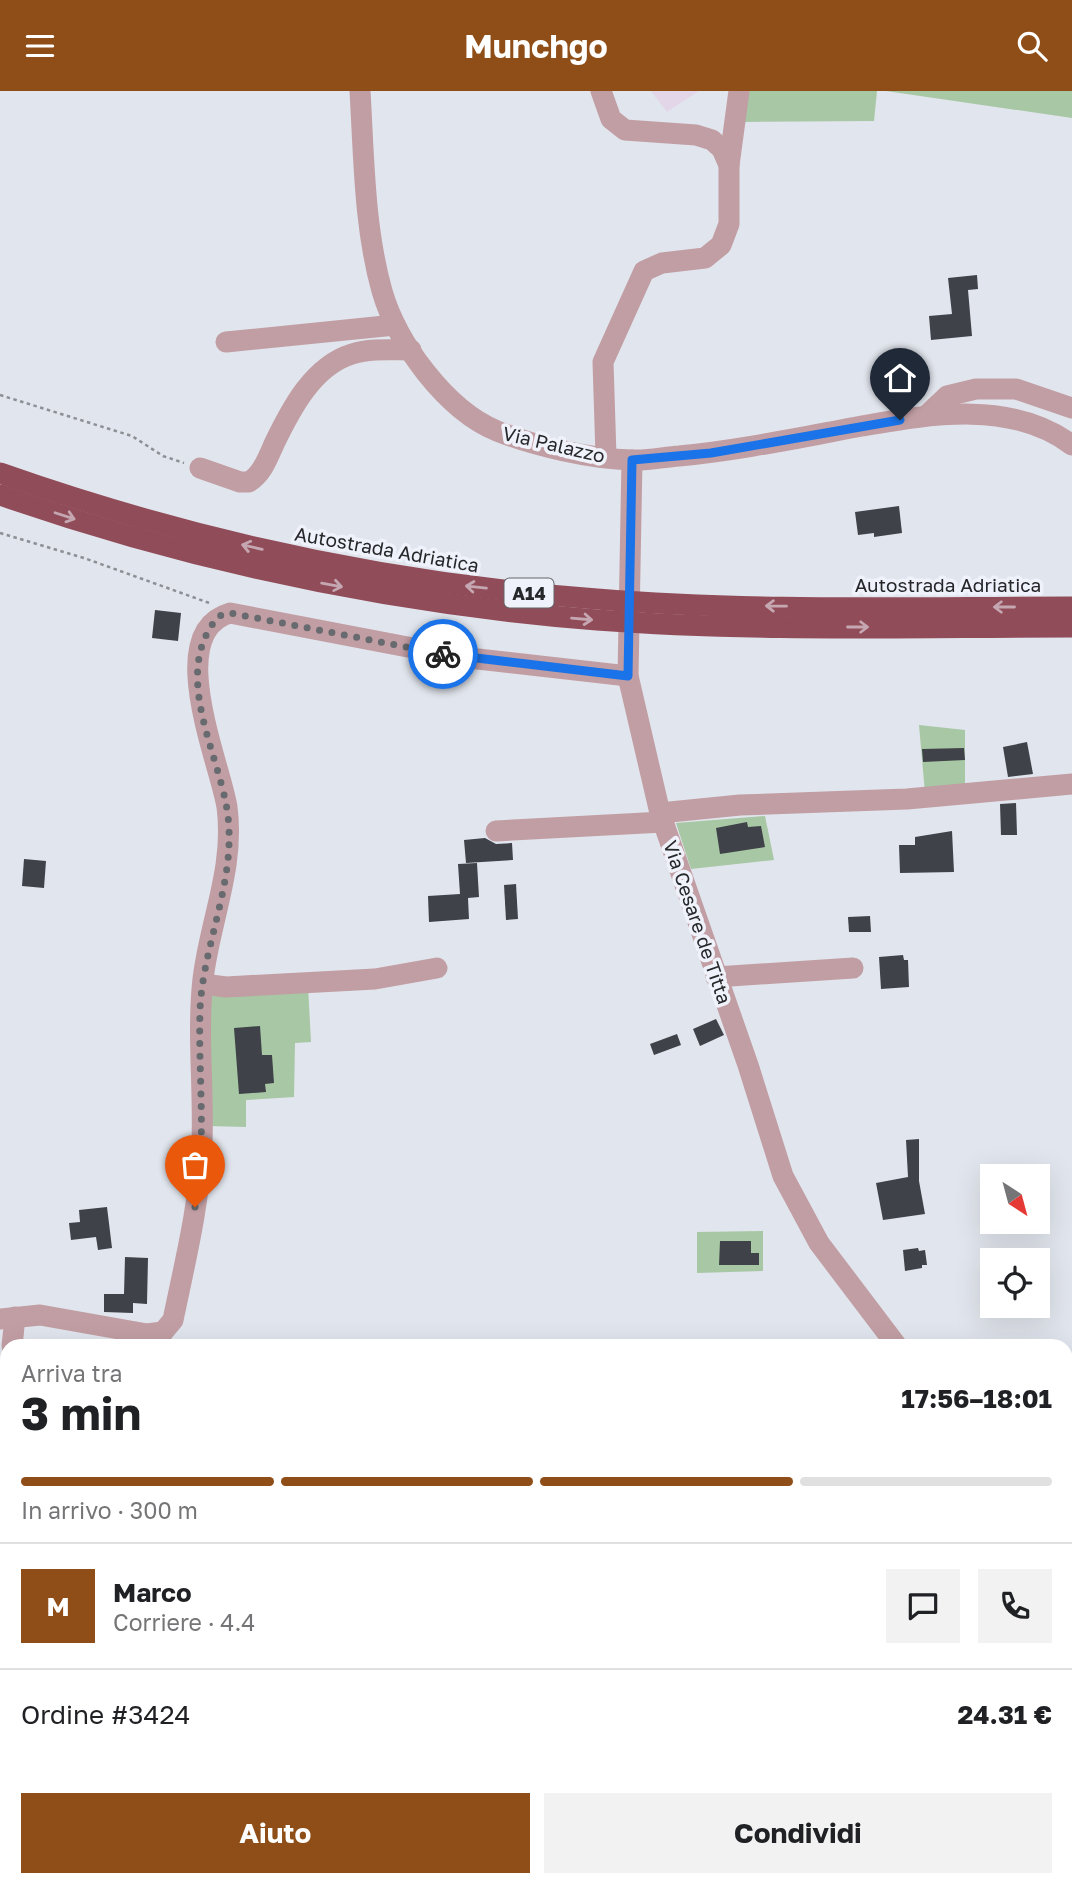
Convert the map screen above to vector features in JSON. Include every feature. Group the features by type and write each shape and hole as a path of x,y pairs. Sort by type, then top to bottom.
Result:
{"highway":[{"name":"Autostrada Adriatica","path":"0,473 84,501 223,540 301,558 464,586 657,603 1072,607"},
{"name":"A14","path":"0,495 137,539 230,563 298,579 463,607 667,624 1072,627"}],"street":[{"name":"Via Palazzo","path":"360,91 369,223 383,293 395,325 450,400 497,431 568,451 632,460 711,453 927,415 981,415 1032,422 1058,434 1072,445"},
{"path":"601,91 611,119 625,129 696,135 712,140 722,149 729,165"},
{"path":"606,456 603,362 644,271 662,263 705,258 721,245 729,224 729,165 739,91"},
{"path":"226,342 395,325"},
{"path":"201,468 240,482 249,482 262,468 291,409 312,382 331,365 350,354 376,350 411,350"},
{"path":"927,415 947,395 976,389 1016,389 1072,408"},
{"name":"Via Cesare de Titta","path":"632,460 631,568 626,652 628,676 662,817 788,1186 819,1243 892,1339"},
{"path":"11,1339 7,1318 40,1315 163,1339 173,1320 196,1199 202,1145 200,1010 225,878 228,841 227,806 202,716 197,673 203,640 219,616 230,613 460,657 628,676"},
{"path":"496,831 662,817 740,806 907,799 1072,784"},
{"path":"203,984 226,987 375,979 437,968"},
{"path":"716,977 853,968"}],"path":[{"path":"0,395 132,436 163,456 201,468"},
{"path":"0,533 84,558 179,591 216,605 226,614"}],"shaded area":[{"path":"651,91 699,91 667,112"}],"green space":[{"path":"748,91 877,91 874,121 740,122"},
{"path":"886,91 1072,91 1072,118"},
{"path":"919,725 965,730 965,788 925,793"},
{"path":"765,816 774,860 691,869 676,823"},
{"path":"207,977 308,986 311,1042 295,1043 294,1097 246,1100 246,1127 208,1126"},
{"path":"763,1231 763,1271 697,1273 697,1232"}],"building":[{"path":"977,275 978,289 968,290 972,336 931,340 929,316 952,314 948,278"},
{"path":"899,506 902,533 874,537 874,533 858,535 855,512"},
{"path":"155,610 181,613 178,641 152,638"},
{"path":"1027,742 1033,774 1008,777 1003,747"},
{"path":"964,748 965,760 923,762 922,749"},
{"path":"1016,803 1017,835 1001,835 1000,804"},
{"path":"747,822 748,827 761,826 765,847 720,854 716,828"},
{"path":"952,831 954,872 900,873 899,845 915,845 915,837"},
{"path":"485,838 496,844 512,843 513,860 466,863 464,840"},
{"path":"24,859 46,861 44,888 22,886"},
{"path":"477,863 479,897 468,898 469,919 429,922 428,896 460,894 458,864"},
{"path":"516,884 518,919 506,920 504,885"},
{"path":"870,916 871,932 849,932 848,917"},
{"path":"903,955 904,960 908,960 909,987 881,989 879,957"},
{"path":"716,1019 724,1035 700,1046 693,1029"},
{"path":"260,1026 262,1055 272,1055 274,1083 265,1084 266,1092 239,1094 234,1028"},
{"path":"677,1034 681,1045 654,1055 650,1044"},
{"path":"919,1139 919,1181 925,1214 883,1220 876,1183 908,1177 906,1140"},
{"path":"107,1207 112,1248 98,1250 96,1237 71,1240 69,1223 80,1222 79,1210"},
{"path":"720,1241 751,1241 751,1253 759,1253 759,1265 719,1265"},
{"path":"918,1248 919,1251 925,1250 927,1265 905,1271 903,1250"},
{"path":"125,1257 148,1258 147,1304 133,1303 133,1313 104,1312 104,1294 124,1294"}],"way so far":[{"path":"195,1207 202,1145 200,1010 204,975 225,878 228,841 227,806 202,716 197,673 203,640 219,616 230,613 443,654"}],"route":[{"path":"443,654 628,676 626,652 631,568 632,460 711,453 900,420"}]}
